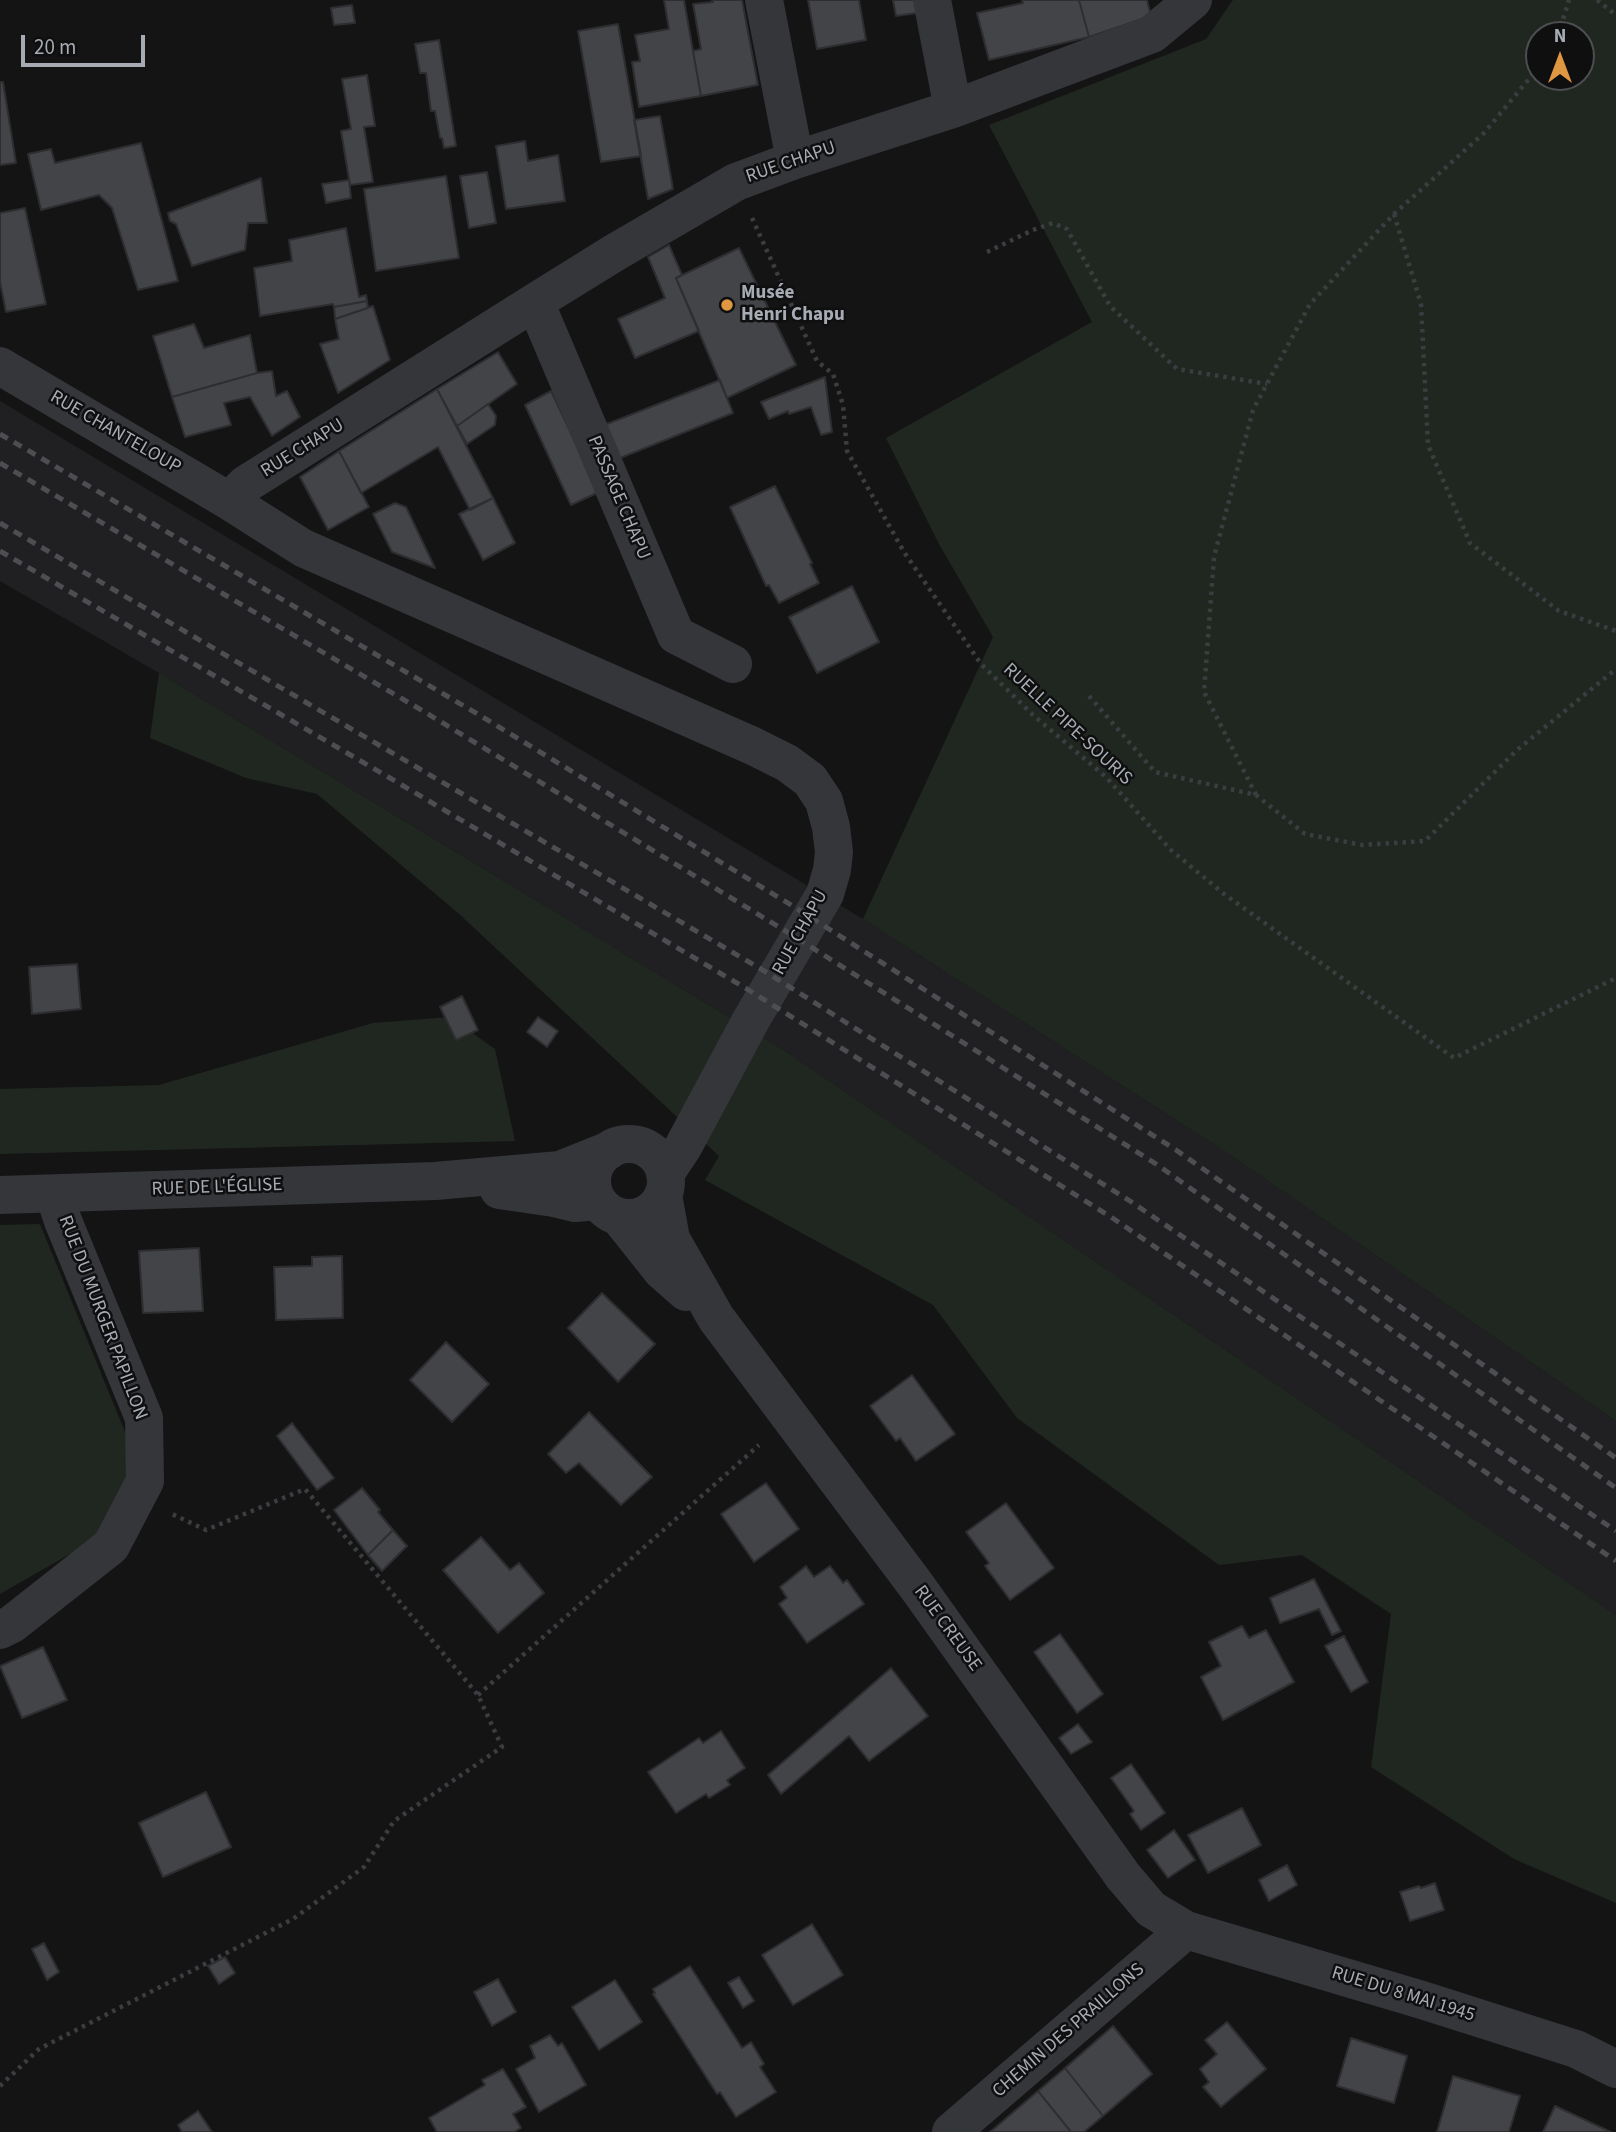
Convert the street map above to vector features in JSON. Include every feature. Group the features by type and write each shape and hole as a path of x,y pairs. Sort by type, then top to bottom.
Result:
{"street":[{"path":"764,0 802,168"},
{"path":"933,0 953,109"},
{"name":"RUE CHAPU","path":"664,1184 751,1020 825,894 834,852 824,801 810,780 788,763 303,548 229,500 246,484 535,302 736,182 802,168 1152,34 1193,0"},
{"name":"PASSAGE CHAPU","path":"535,302 676,635 733,664"},
{"name":"RUE CHANTELOUP","path":"3,360 229,500"},
{"name":"RUE CHAPU","path":"621,1147 661,1129 751,1020"},
{"path":"621,1147 653,1154 660,1162 664,1184 656,1206 646,1214 632,1218 608,1209 592,1185 593,1172 600,1158 621,1147"},
{"name":"RUE DE L'ÉGLISE","path":"0,1195 435,1181 560,1170 621,1147"},
{"name":"RUE DE L'ÉGLISE","path":"435,1181 554,1198 608,1209"},
{"name":"RUE CREUSE","path":"664,1184 671,1239 716,1318 918,1588 1123,1876 1152,1909 1186,1930"},
{"name":"RUE DU MURGER PAPILLON","path":"0,1630 12,1624 111,1545 145,1481 144,1418 54,1194"},
{"name":"RUE CREUSE","path":"608,1209 662,1271 716,1318"},
{"name":"RUE DU 8 MAI 1945","path":"1186,1930 1577,2049 1616,2069"},
{"name":"CHEMIN DES PRAILLONS","path":"951,2132 1186,1930"}],"path":[{"path":"1562,21 1569,0"},
{"path":"1597,0 1616,15"},
{"path":"1525,84 1484,133 1394,214 1310,304 1253,410 1214,557 1204,692 1256,795 1305,834 1362,845 1426,841 1517,750 1616,669"},
{"name":"RUELLE PIPE-SOURIS","path":"736,182 817,361 833,374 844,405 847,451 904,552 981,664 1033,715 1107,777 1171,850 1224,894 1454,1058 1616,978"},
{"path":"1394,214 1421,304 1428,444 1470,543 1559,611 1616,631"},
{"path":"987,252 1053,223 1068,229 1110,306 1177,369 1267,384"},
{"path":"1089,696 1155,772 1256,795"},
{"path":"478,1695 791,1416"},
{"path":"0,2086 39,2049 293,1919 364,1867 394,1821 502,1747 478,1695 305,1489 206,1530 137,1498"}],"shaded area":[{"path":"1233,0 1616,0 1616,1421 1229,1154 863,919 993,637 939,544 886,438 1092,322 989,125 1206,39"},
{"path":"0,401 863,919 1229,1154 1616,1421 1616,1615 782,1049 159,673 0,581"},
{"path":"159,673 782,1049 1616,1615 1616,1903 1514,1859 1371,1767 1391,1614 1302,1555 1219,1565 1017,1418 933,1305 705,1180 719,1156 458,913 317,794 246,778 150,738"},
{"path":"450,1017 495,1049 515,1141 0,1154 0,1089 159,1085 373,1023"},
{"path":"40,1224 132,1449 130,1497 96,1539 0,1594 0,1225"}],"building":[{"path":"664,0 684,0 701,96 639,107 632,62 640,61 635,35 669,29"},
{"path":"712,0 742,0 758,85 701,96 693,51 701,49 693,4 713,2"},
{"path":"808,0 859,0 866,40 817,49"},
{"path":"893,0 915,0 917,13 896,16"},
{"path":"1022,0 1079,0 1089,37 989,60 977,13 1023,3"},
{"path":"1079,0 1147,0 1151,16 1089,37"},
{"path":"352,5 355,23 334,25 331,8"},
{"path":"618,24 641,156 601,162 578,31"},
{"path":"439,40 456,146 444,148 435,111 431,111 426,73 420,73 415,44"},
{"path":"367,75 375,126 364,127 373,182 350,185 341,131 351,129 342,79"},
{"path":"0,82 3,82 16,163 0,165"},
{"path":"660,116 673,189 648,199 634,120"},
{"path":"525,141 528,161 558,155 565,201 506,209 496,146"},
{"path":"141,143 178,281 138,290 112,208 99,195 41,210 28,154 51,149 55,163"},
{"path":"487,172 496,223 469,228 460,176"},
{"path":"446,176 459,258 376,271 364,189"},
{"path":"261,178 267,223 248,223 245,250 192,266 176,224 170,221 168,213"},
{"path":"349,180 351,198 326,203 322,184"},
{"path":"25,208 46,304 6,312 0,282 0,213"},
{"path":"346,228 359,297 366,295 367,301 260,316 254,268 292,261 289,240"},
{"path":"669,245 682,275 676,278 699,331 635,358 618,319 665,298 648,257"},
{"name":"Musée Henri Chapu","path":"739,248 796,365 727,398 676,278"},
{"path":"367,301 368,308 335,319 334,307"},
{"path":"373,306 390,360 338,393 320,344 339,339 335,319"},
{"path":"194,324 204,348 250,335 257,373 172,397 153,336"},
{"path":"498,352 517,384 457,426 437,389"},
{"path":"272,371 276,396 287,391 300,417 272,436 250,397 224,403 231,425 185,437 172,397"},
{"path":"825,377 832,432 821,435 811,407 789,414 788,411 769,419 761,402"},
{"path":"720,380 733,413 610,462 594,429"},
{"path":"437,389 493,498 470,510 438,447 361,493 339,451"},
{"path":"551,391 599,492 571,505 525,405"},
{"path":"488,404 496,416 495,425 467,444 457,426"},
{"path":"339,451 369,507 328,530 300,477"},
{"path":"775,486 819,583 779,603 769,585 766,586 730,507"},
{"path":"493,498 515,543 483,560 459,514"},
{"path":"395,503 406,507 435,568 392,552 373,514"},
{"path":"852,586 879,642 817,673 789,617"},
{"path":"77,964 81,1009 32,1014 29,967"},
{"path":"462,996 478,1030 456,1040 440,1007"},
{"path":"538,1017 558,1031 547,1047 527,1032"},
{"path":"199,1248 203,1311 143,1313 139,1251"},
{"path":"342,1256 343,1318 276,1320 274,1267 312,1266 312,1257"},
{"path":"602,1293 655,1344 618,1382 568,1328"},
{"path":"446,1342 489,1384 452,1422 410,1380"},
{"path":"912,1375 955,1434 916,1461 900,1438 896,1441 870,1406"},
{"path":"589,1412 652,1477 621,1505 579,1463 566,1473 548,1454"},
{"path":"292,1423 334,1478 317,1490 277,1436"},
{"path":"766,1483 799,1529 754,1562 721,1514"},
{"path":"362,1488 393,1530 368,1555 334,1510"},
{"path":"1006,1503 1054,1568 1010,1600 985,1566 989,1563 966,1532"},
{"path":"393,1530 407,1546 382,1571 368,1555"},
{"path":"481,1537 510,1570 519,1563 544,1593 498,1633 443,1570"},
{"path":"806,1566 814,1577 830,1566 843,1583 847,1580 864,1604 807,1643 779,1604 787,1598 780,1587"},
{"path":"1314,1579 1341,1631 1332,1635 1319,1609 1280,1623 1270,1598"},
{"path":"1242,1626 1249,1638 1266,1630 1294,1682 1223,1720 1201,1677 1221,1666 1209,1642"},
{"path":"1060,1634 1103,1694 1077,1713 1034,1652"},
{"path":"1344,1636 1368,1682 1351,1692 1325,1646"},
{"path":"43,1647 67,1700 22,1718 0,1666"},
{"path":"891,1668 928,1716 869,1761 849,1736 781,1794 768,1775"},
{"path":"1078,1724 1092,1742 1071,1754 1059,1738"},
{"path":"721,1731 745,1768 727,1780 730,1785 709,1798 706,1794 676,1813 648,1772 699,1738 703,1743"},
{"path":"1131,1764 1165,1813 1141,1830 1130,1814 1134,1811 1111,1778"},
{"path":"206,1792 231,1847 163,1877 139,1823"},
{"path":"1242,1808 1261,1845 1208,1873 1188,1835"},
{"path":"1174,1830 1195,1860 1168,1878 1147,1850"},
{"path":"1287,1865 1297,1885 1269,1901 1259,1880"},
{"path":"1435,1883 1444,1910 1410,1921 1400,1892"},
{"path":"812,1924 843,1975 793,2005 762,1955"},
{"path":"44,1943 59,1972 47,1980 32,1949"},
{"path":"225,1957 235,1973 219,1984 208,1966"},
{"path":"690,1966 742,2048 751,2042 764,2064 760,2067 776,2092 736,2117 720,2092 717,2094 653,1994 653,1989"},
{"path":"739,1977 754,2001 743,2008 728,1983"},
{"path":"498,1979 516,2012 492,2026 474,1992"},
{"path":"615,1980 642,2022 599,2050 572,2007"},
{"path":"1227,2022 1266,2069 1221,2107 1203,2087 1209,2082 1200,2069 1217,2054 1205,2040"},
{"path":"1113,2026 1152,2074 1103,2116 1065,2068"},
{"path":"550,2035 558,2046 562,2043 586,2085 539,2112 516,2069 535,2058 530,2046"},
{"path":"1351,2038 1407,2056 1394,2103 1337,2086"},
{"path":"1065,2068 1103,2116 1084,2132 1071,2132 1038,2091"},
{"path":"503,2069 526,2107 513,2114 521,2128 514,2132 437,2132 429,2118 485,2085 482,2080"},
{"path":"1453,2076 1520,2096 1509,2132 1437,2132"},
{"path":"1038,2091 1071,2132 990,2132"},
{"path":"1555,2106 1611,2132 1543,2132"},
{"path":"198,2111 212,2132 182,2132 178,2125"}],"railway":[{"path":"0,434 481,716 796,908 1176,1150 1616,1458"},
{"path":"0,463 423,711 784,930 1156,1164 1616,1488"},
{"path":"0,523 761,969 1130,1201 1616,1531"},
{"path":"0,551 747,989 1114,1219 1616,1561"}],"place":[{"name":"Musée Henri Chapu","path":"727,305"}]}
